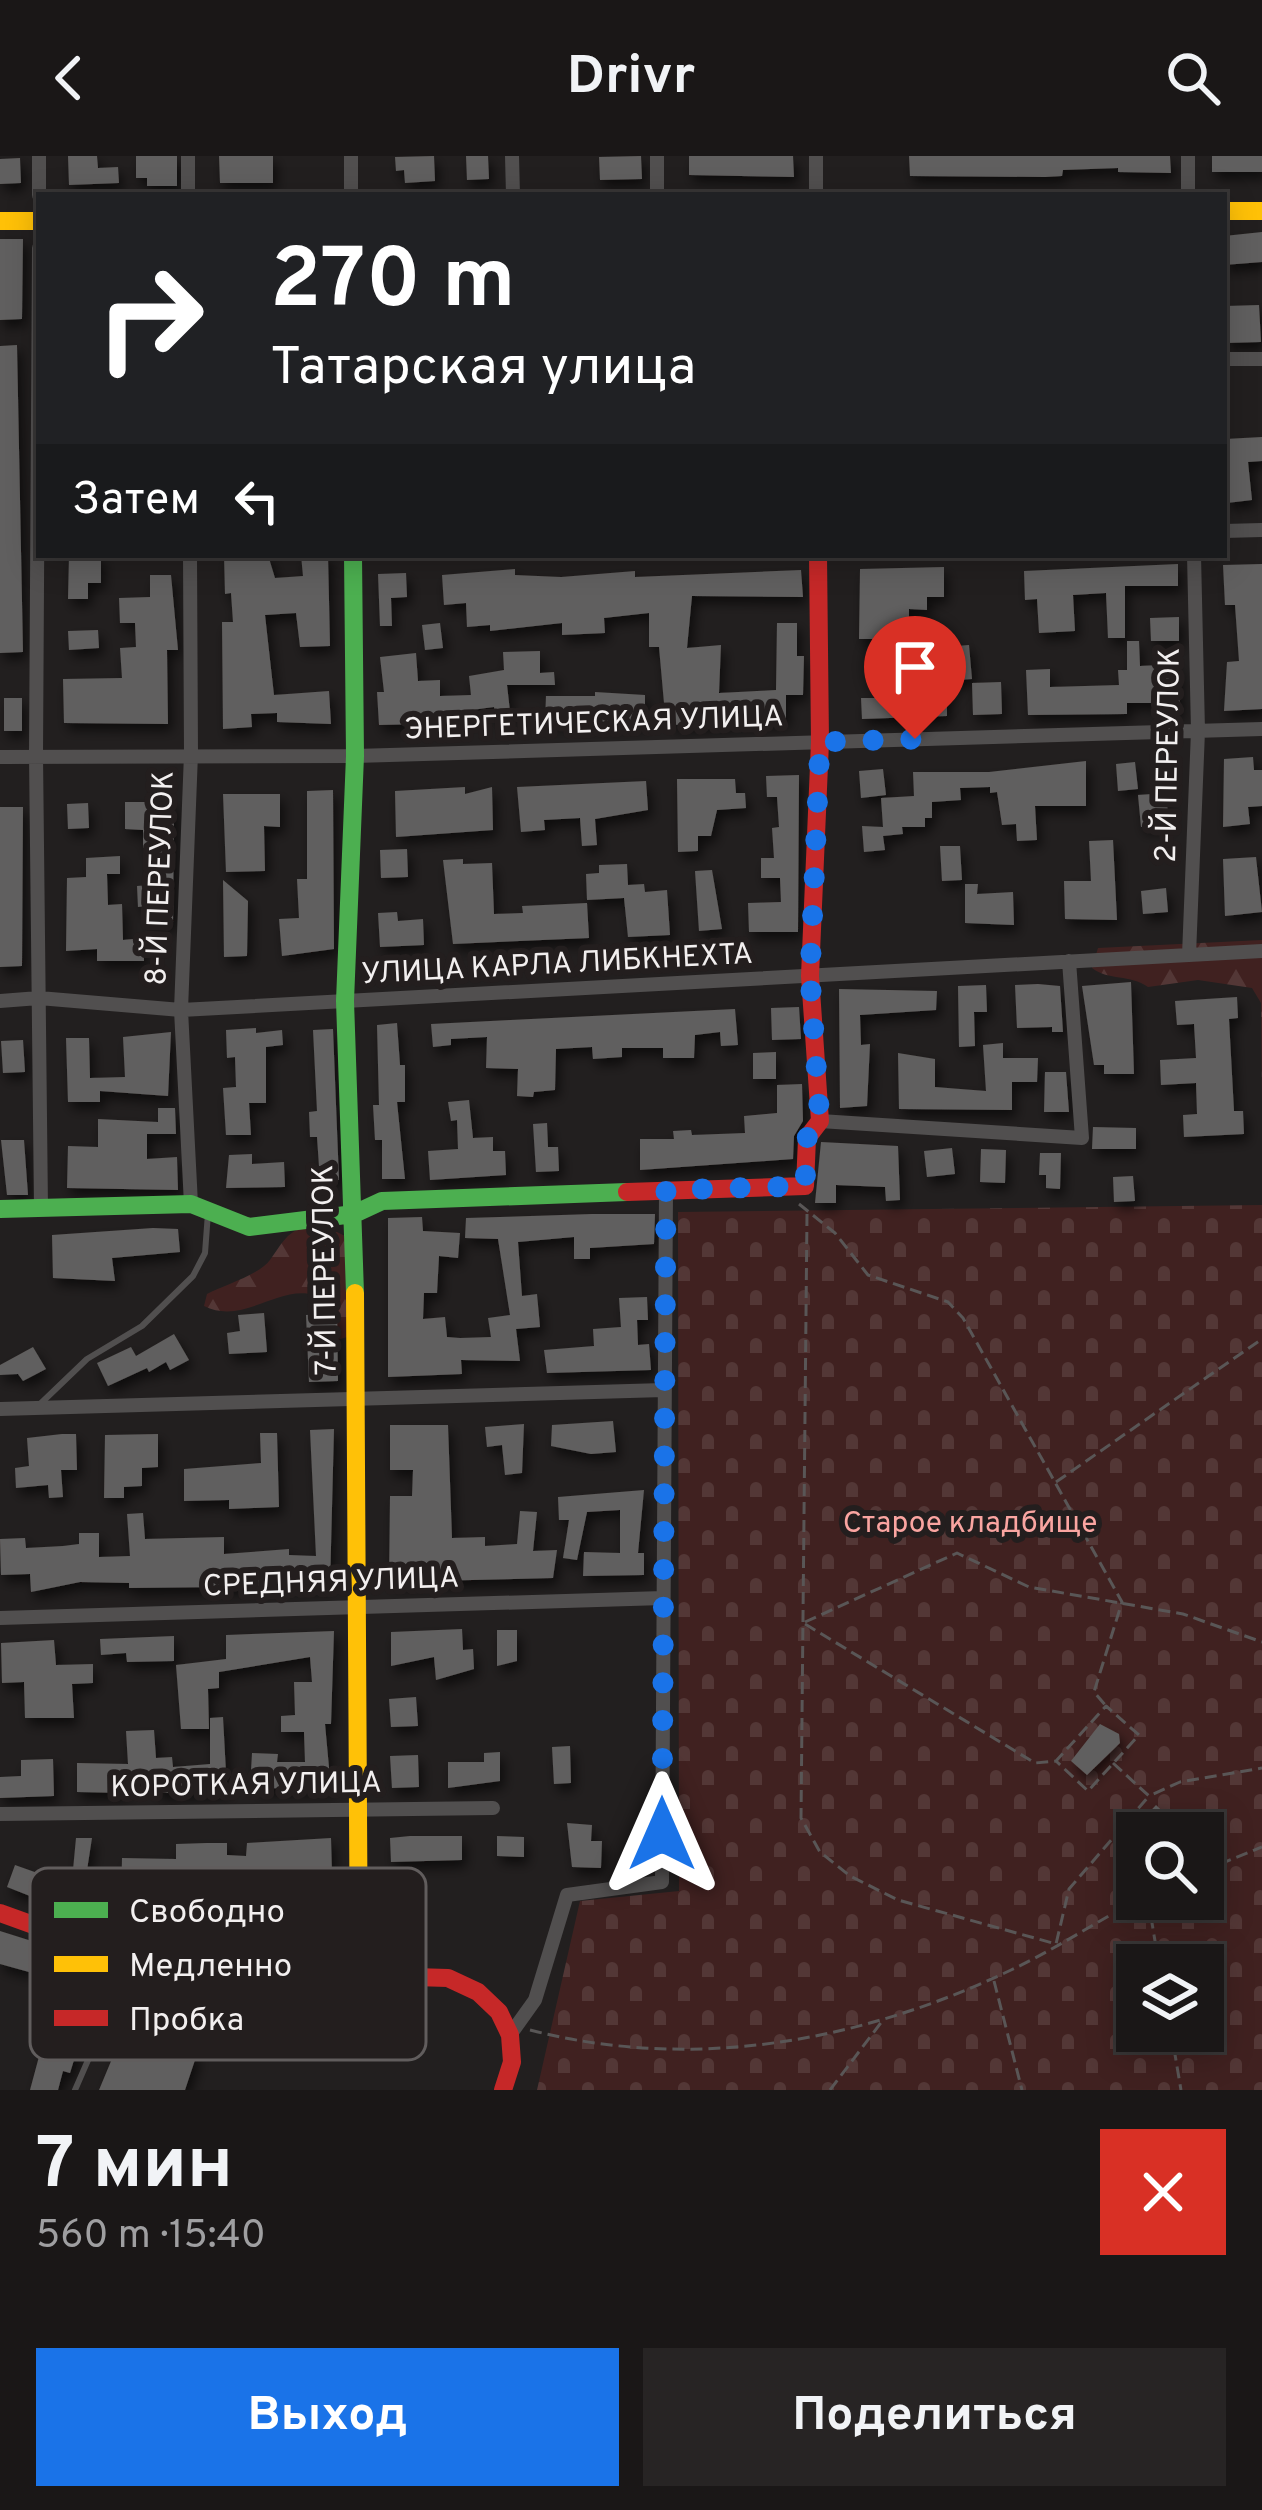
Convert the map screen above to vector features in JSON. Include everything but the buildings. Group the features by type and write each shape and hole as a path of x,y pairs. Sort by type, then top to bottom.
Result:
{"street":[{"path":"39,156 39,192"},
{"path":"188,156 188,192"},
{"path":"351,156 351,192"},
{"path":"512,156 513,192"},
{"path":"657,156 657,192"},
{"path":"816,156 816,192"},
{"path":"1188,156 1189,192"},
{"path":"1227,211 1262,211"},
{"path":"0,221 36,221"},
{"path":"1227,359 1262,359"},
{"path":"1227,531 1262,530"},
{"path":"37,558 41,1208"},
{"name":"8-Й ПЕРЕУЛОК","path":"190,558 191,754 181,1010 200,1207"},
{"name":"7-Й ПЕРЕУЛОК","path":"352,558 355,756 345,1001 354,1214 358,1868"},
{"path":"0,1209 200,1207 249,1227 354,1214 382,1201 798,1186 807,1138 820,1121 810,976 820,742 818,558"},
{"name":"2-Й ПЕРЕУЛОК","path":"1189,955 1198,731 1194,558"},
{"name":"ЭНЕРГЕТИЧЕСКАЯ УЛИЦА","path":"0,757 355,756 1262,729"},
{"name":"УЛИЦА КАРЛА ЛИБКНЕХТА","path":"0,1001 39,998 181,1010 1262,950"},
{"path":"820,1121 1082,1138 1070,961"},
{"path":"502,2090 512,2062 513,2031 535,2000 567,1894 662,1882 666,1190"},
{"path":"0,1409 664,1390"},
{"name":"СРЕДНЯЯ УЛИЦА","path":"0,1618 663,1598"},
{"name":"КОРОТКАЯ УЛИЦА","path":"0,1814 494,1808"},
{"path":"0,1913 30,1924"},
{"path":"426,1979 448,1978 478,1992 513,2031"}],"lane":[{"path":"36,1408 87,1359 142,1326 193,1276 205,1253 200,1207"},
{"path":"75,2090 88,2060"}],"path":[{"path":"798,1186 808,1214 801,1818 820,1852 850,1876 898,1900 1057,1944"},
{"path":"808,1214 835,1233 868,1275 948,1302 963,1318 1122,1602 1094,1692 1138,1735 1088,1791 1056,1761"},
{"path":"1054,1483 1262,1339"},
{"path":"804,1623 957,1553 1029,1587 1183,1614 1262,1642"},
{"path":"804,1623 1035,1763 1056,1761 1106,1706"},
{"path":"1113,1763 1149,1796"},
{"path":"1057,1944 1070,1889 1149,1796 1180,1782 1262,1768"},
{"path":"1224,1862 1262,1847"},
{"path":"513,2031 589,2045 696,2050 767,2046 884,2019 994,1978 1116,1912"},
{"path":"994,1978 1022,2090"},
{"path":"830,2090 884,2019"},
{"path":"1174,2052 1180,2090"}],"green space":[{"path":"1262,940 1262,1102 1261,1003 1252,988 1198,980 1148,987 1092,968 1098,948"},
{"name":"Старое кладбище","path":"1262,1205 1262,2090 537,2090 580,1901 679,1891 678,1212"},
{"path":"323,1225 345,1236 347,1337 337,1340 328,1301 312,1294 297,1293 236,1311 204,1306 207,1294 265,1265 290,1234"}],"traffic: fast":[{"path":"353,558 355,756 345,1001 355,1293"},
{"path":"0,1209 191,1204 249,1227 354,1214 382,1201 627,1192"}],"traffic: slow":[{"path":"1227,211 1262,211"},
{"path":"0,221 36,221"},
{"path":"355,1293 358,1868"}],"traffic: jam":[{"path":"627,1192 805,1186 807,1138 820,1121 810,976 820,742 818,558"},
{"path":"0,1913 30,1924"},
{"path":"426,1977 448,1978 478,1992 499,2012 510,2035 512,2062 503,2090"}],"route":[{"path":"662,1834 666,1190 805,1186 807,1138 820,1121 810,976 820,742 915,739"}]}
